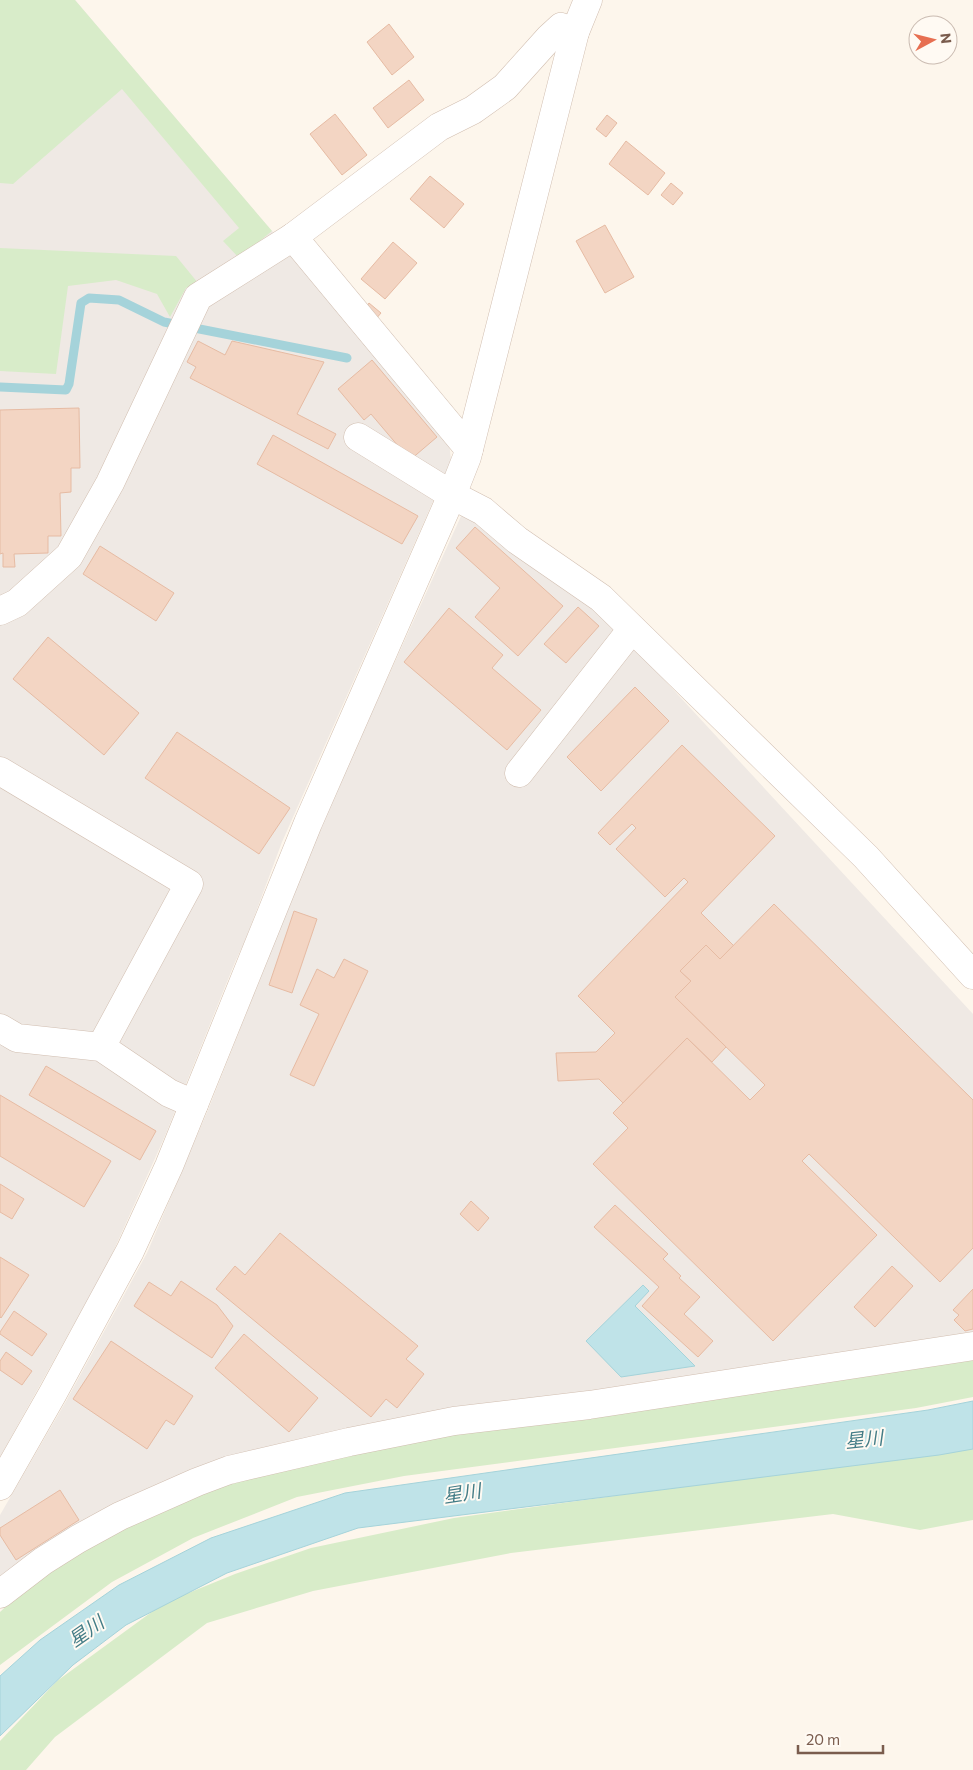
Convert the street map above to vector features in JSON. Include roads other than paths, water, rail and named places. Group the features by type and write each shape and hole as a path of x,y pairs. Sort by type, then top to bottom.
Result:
{"street":[{"path":"0,1486 130,1251 169,1166 308,822 452,495 469,449 575,32 588,0"},
{"path":"0,611 16,603 69,556 110,483 198,298 293,237 439,127 473,110 505,87 561,27 575,32"},
{"path":"293,237 469,449"},
{"path":"358,437 452,495 483,511 517,540 601,598 866,857 973,975"},
{"path":"519,773 632,630"},
{"path":"0,771 189,884 101,1047"},
{"path":"0,1028 17,1038 101,1047 169,1093 194,1104"},
{"path":"0,1594 43,1561 103,1525 197,1482 229,1470 349,1442 454,1421 588,1405 973,1346"}],"water":[{"path":"643,1285 649,1291 635,1306 695,1366 621,1377 586,1341"},
{"name":"星川","path":"973,1401 973,1449 939,1455 358,1528 227,1573 126,1625 73,1665 0,1736 0,1676 40,1640 119,1585 211,1538 345,1493 928,1410"}],"waterway":[{"path":"0,387 66,390 69,384 81,303 89,298 119,300 164,322 347,358"}]}
